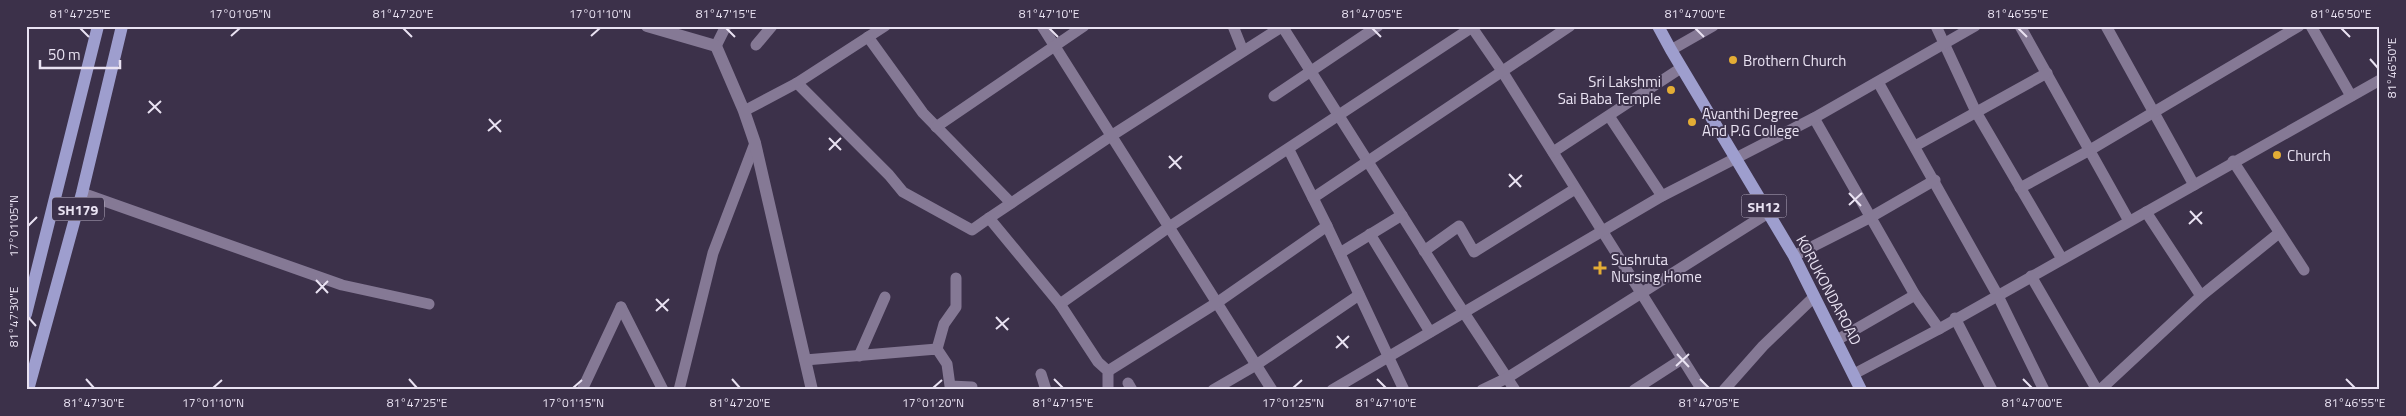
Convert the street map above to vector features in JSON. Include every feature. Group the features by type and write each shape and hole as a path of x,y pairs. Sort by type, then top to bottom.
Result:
{"main road":[{"name":"SH179","path":"26,314 98,26"},
{"name":"SH179","path":"28,390 82,193 122,26"},
{"name":"KORUKONDAROAD","path":"1658,26 1670,50 1794,256 1861,390"}],"street":[{"path":"647,26 716,46"},
{"path":"726,26 716,46 744,111 755,143 812,390"},
{"path":"756,44 772,26"},
{"path":"744,111 797,83 885,26"},
{"path":"1042,26 1272,390"},
{"path":"936,127 1084,26"},
{"path":"1233,26 1243,51"},
{"path":"797,83 889,175 903,192 972,230 1110,136 1282,26 1463,312 1515,390"},
{"path":"1274,96 1378,26"},
{"path":"1313,198 1570,26"},
{"path":"1670,50 1713,26"},
{"path":"1936,26 1976,112 2062,259"},
{"path":"1332,390 1662,196 1814,118 1975,26"},
{"path":"2020,26 2129,221"},
{"path":"2106,26 2194,185"},
{"path":"2020,188 2090,150 2298,26"},
{"path":"2311,26 2351,96"},
{"path":"1060,304 1169,227 1339,117 1472,27 1502,71 1601,232 1702,390"},
{"path":"868,37 923,113 1011,203"},
{"path":"1553,152 1681,68"},
{"path":"1915,146 2047,73"},
{"path":"1854,374 1939,329 1955,318 2194,185 2233,161 2380,80"},
{"path":"1878,82 1998,294 2044,390"},
{"path":"1609,116 1662,196"},
{"path":"1814,118 1915,295 1939,329"},
{"path":"679,390 713,253 755,143"},
{"path":"1289,150 1389,355 1404,390"},
{"path":"2233,161 2304,270"},
{"path":"1794,256 1871,217 1934,180"},
{"path":"1424,250 1458,226 1474,252 1575,189"},
{"path":"82,193 342,285 429,304"},
{"path":"2146,212 2201,296"},
{"path":"1482,390 1507,378 1768,213"},
{"path":"1340,253 1402,215"},
{"path":"989,218 1060,304 1098,362 1108,371 1108,390"},
{"path":"1108,371 1218,302 1327,226"},
{"path":"2031,276 2098,390 2201,296 2280,233"},
{"path":"1370,234 1430,332"},
{"path":"936,349 944,324 956,307 956,278"},
{"path":"1213,390 1256,365 1359,295"},
{"path":"1837,340 1915,295"},
{"path":"859,356 885,297"},
{"path":"1724,390 1763,346 1814,297"},
{"path":"582,390 621,307 663,390"},
{"path":"1955,318 1992,390"},
{"path":"805,360 936,349"},
{"path":"936,349 947,364 950,388 972,387"},
{"path":"1634,390 1682,359"},
{"path":"1036,390 1040,374 1046,390"}],"place":[{"name":"Brothern Church","path":"1733,60"},
{"name":"Sri Lakshmi Sai Baba Temple","path":"1671,90"},
{"name":"Avanthi Degree And P.G College","path":"1692,122"},
{"name":"Church","path":"2277,155"},
{"name":"Sushruta Nursing Home","path":"1600,268"}]}
